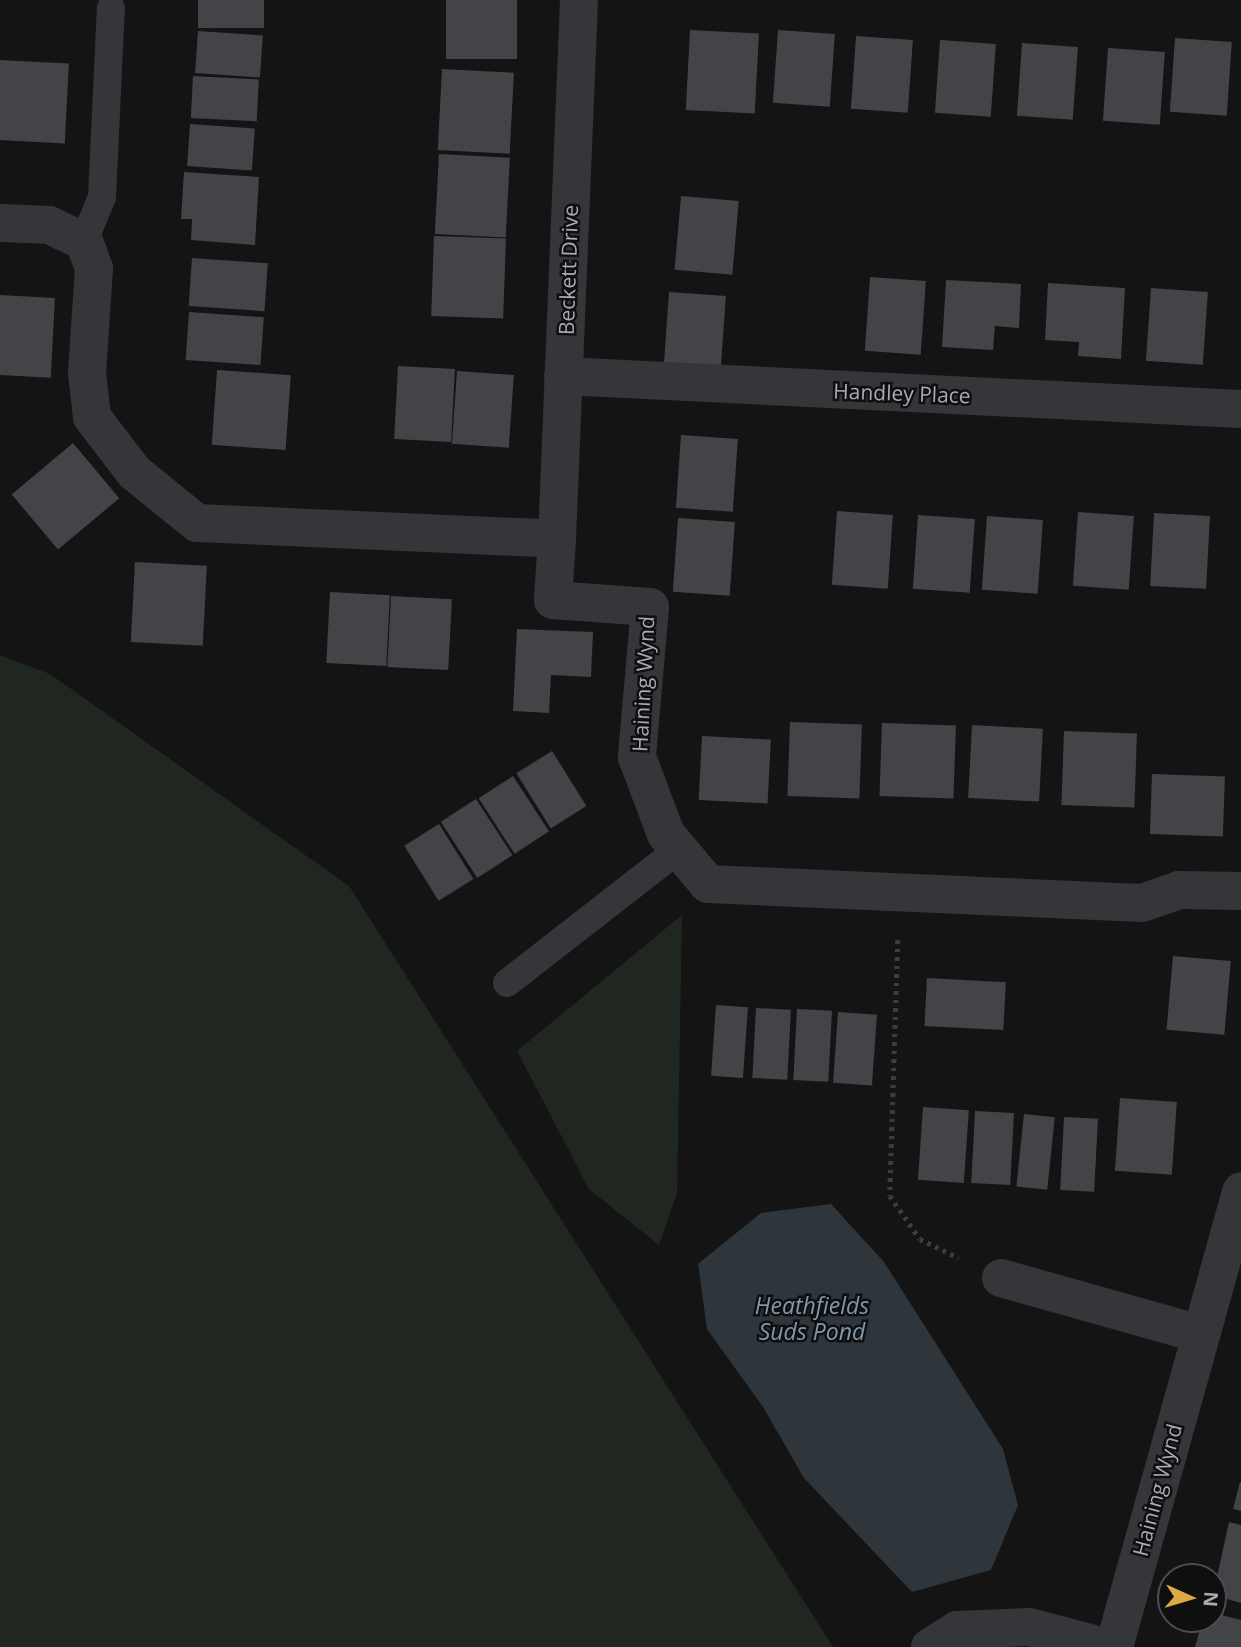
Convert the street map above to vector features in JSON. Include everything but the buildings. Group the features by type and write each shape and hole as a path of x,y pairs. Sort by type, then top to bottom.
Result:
{"street":[{"name":"Beckett Drive","path":"556,539 579,0"},
{"path":"0,223 49,225 84,241 94,268 87,373 92,417 134,472 197,523 556,539"},
{"name":"Handley Place","path":"563,376 1241,401"},
{"name":"Haining Wynd","path":"556,539 553,600 650,607 638,757 666,834 708,884 1142,904 1179,890 1241,891"},
{"name":"Haining Wynd","path":"1114,1647 1241,1191"},
{"path":"1001,1278 1200,1334"},
{"path":"930,1647 957,1630 1029,1627 1105,1647"}],"lane":[{"path":"84,241 102,197 111,8"},
{"path":"507,983 679,849"}],"path":[{"path":"899,894 890,1196 920,1240 1001,1278"}],"shaded area":[{"path":"0,655 50,674 349,886 833,1647 0,1647"},
{"path":"682,915 677,1193 659,1245 589,1189 517,1051"}],"water":[{"name":"Heathfields Suds Pond","path":"831,1204 884,1262 1003,1449 1018,1505 991,1570 912,1592 804,1478 763,1407 707,1329 698,1264 761,1213"}]}
